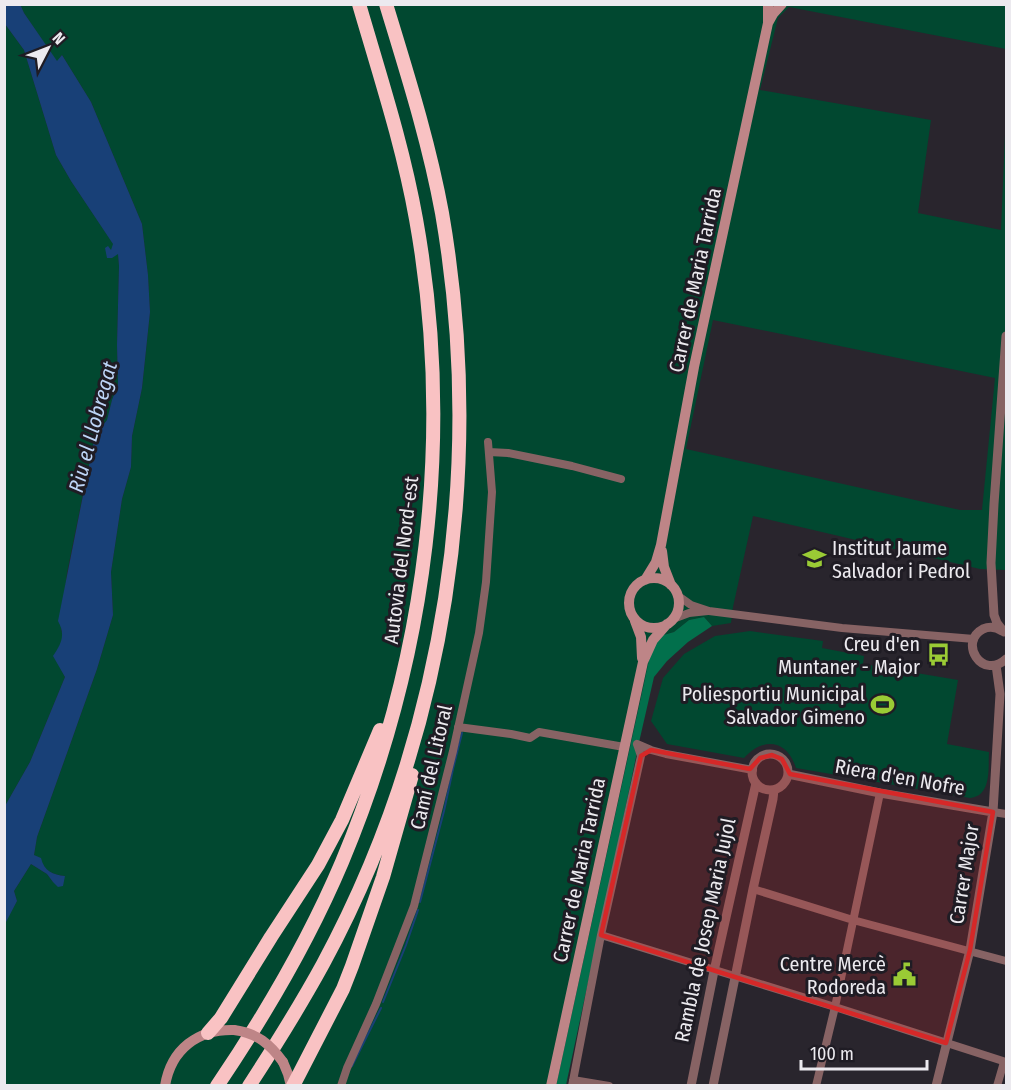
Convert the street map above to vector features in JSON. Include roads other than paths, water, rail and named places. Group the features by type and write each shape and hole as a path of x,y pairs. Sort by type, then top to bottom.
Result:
{"highway":[{"name":"Autovia del Nord-est","path":"217,1086 269,1004 315,920 360,817 375,775 404,676 419,596 428,526 434,432 432,348 423,264 408,182 391,112 359,4"},
{"path":"292,1086 343,989 386,866 410,783 421,734 447,594 454,533 460,445 458,349 452,285 435,180 412,89 386,4"},
{"path":"208,1033 224,1014 331,842 404,676"},
{"path":"249,1086 281,1037 350,910 402,778 429,684"}],"main road":[{"path":"768,4 768,23"},
{"path":"768,23 783,4"},
{"name":"Carrer de Maria Tarrida","path":"645,580 656,562 661,545 694,367 768,23"},
{"name":"Carrer de Maria Tarrida","path":"661,545 664,567 674,590"},
{"path":"650,578 667,582 674,590 679,606 670,622 658,628 649,627 640,624 634,617 629,607 630,596 635,586 650,578"},
{"name":"Carrer de Maria Tarrida","path":"634,617 641,637 643,662"},
{"name":"Carrer de Maria Tarrida","path":"551,1086 643,662 653,640 670,622"},
{"path":"165,1086 174,1060 194,1040 219,1030 234,1030 262,1039 274,1050 283,1062 292,1086"}],"street":[{"path":"1005,633 994,615 991,563 1005,390 1006,336"},
{"name":"Camí del Litoral","path":"341,1086 414,906 458,727 479,633 486,582 492,492 488,442"},
{"path":"489,452 508,453 572,466 621,479"},
{"path":"674,590 691,605 709,611 842,628 974,639"},
{"path":"670,622 692,613 709,611"},
{"path":"994,615 984,629 976,635 973,651 977,659 987,665 996,665 1006,659"},
{"path":"984,629 995,628 1005,633"},
{"name":"Carrer Major","path":"936,1086 970,950 993,812 1000,694 996,665"},
{"path":"458,727 530,738 539,732 625,742 651,750 753,770"},
{"path":"637,744 641,756 651,750"},
{"path":"772,755 786,763 788,774 784,784 774,790 765,790 756,783 753,770 760,758 772,755"},
{"name":"Carrer de Maria Tarrida","path":"572,1083 601,935 641,756"},
{"name":"Riera d'en Nofre","path":"788,774 880,793 1006,814"},
{"name":"Rambla de Josep Maria Jujol","path":"690,1086 756,783"},
{"name":"Rambla de Josep Maria Jujol","path":"713,1086 774,790"},
{"path":"816,1086 880,793"},
{"path":"753,889 853,920 1006,961"},
{"path":"601,935 1005,1062 997,1086"},
{"path":"572,1083 609,1086"}],"water":[{"path":"20,4 57,61 62,55 91,102 142,224 150,312 142,388 132,436 131,467 122,499 111,572 113,615 97,669 37,837 34,855 41,858 44,866 50,872 65,876 63,886 58,887 47,874 31,864 14,891 17,901 5,924 5,806 30,762 65,677 53,656 62,639 58,621 95,435 107,420 118,384 118,254 107,258 105,248 108,246 111,250 113,244 56,155 24,50 5,24 5,5"}],"waterway":[{"path":"420,902 462,733"},
{"path":"383,1002 418,910"},
{"path":"352,1066 381,1008"}],"place":[{"name":"Institut Jaume Salvador i Pedrol","path":"814,559"},
{"name":"Creu d'en Muntaner - Major","path":"938,655"},
{"name":"Poliesportiu Municipal Salvador Gimeno","path":"883,705"},
{"name":"Centre Mercè Rodoreda","path":"904,975"}],"water label":[{"name":"Riu el Llobregat","path":"93,427"}]}
